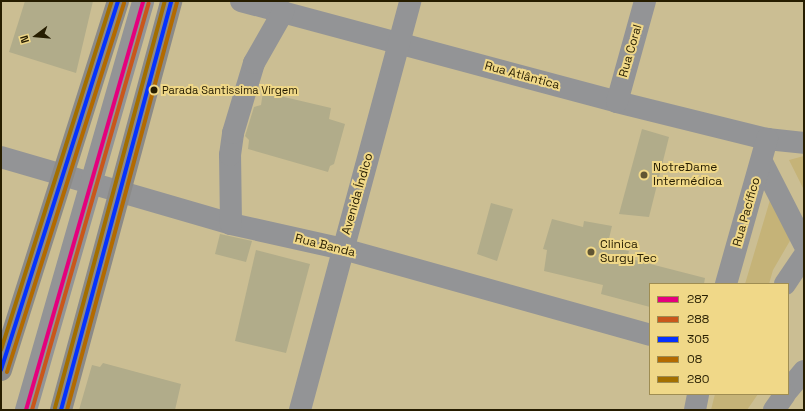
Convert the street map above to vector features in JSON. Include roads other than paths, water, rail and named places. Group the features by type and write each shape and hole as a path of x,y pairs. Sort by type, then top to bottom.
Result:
{"main road":[{"path":"1,370 118,1"},
{"path":"61,410 171,1"}],"street":[{"path":"26,410 90,181 143,1"},
{"name":"Rua Atlântica","path":"241,1 617,102 767,139 804,143"},
{"name":"Avenida Índico","path":"300,410 410,1"},
{"name":"Rua Coral","path":"617,102 645,1"},
{"path":"231,224 230,155 233,133 254,63 283,12"},
{"name":"Rua Pacífico","path":"726,283 762,162 767,139"},
{"name":"Rua Banda","path":"1,157 90,181 231,224 343,249 649,335"},
{"path":"762,162 804,244"},
{"path":"786,283 804,256"},
{"path":"695,410 698,395"},
{"path":"774,410 784,395"}],"place":[{"name":"Parada Santissima Virgem","path":"154,90"},
{"name":"NotreDame Intermédica","path":"644,175"},
{"name":"Clinica Surgy Tec","path":"591,252"}]}
